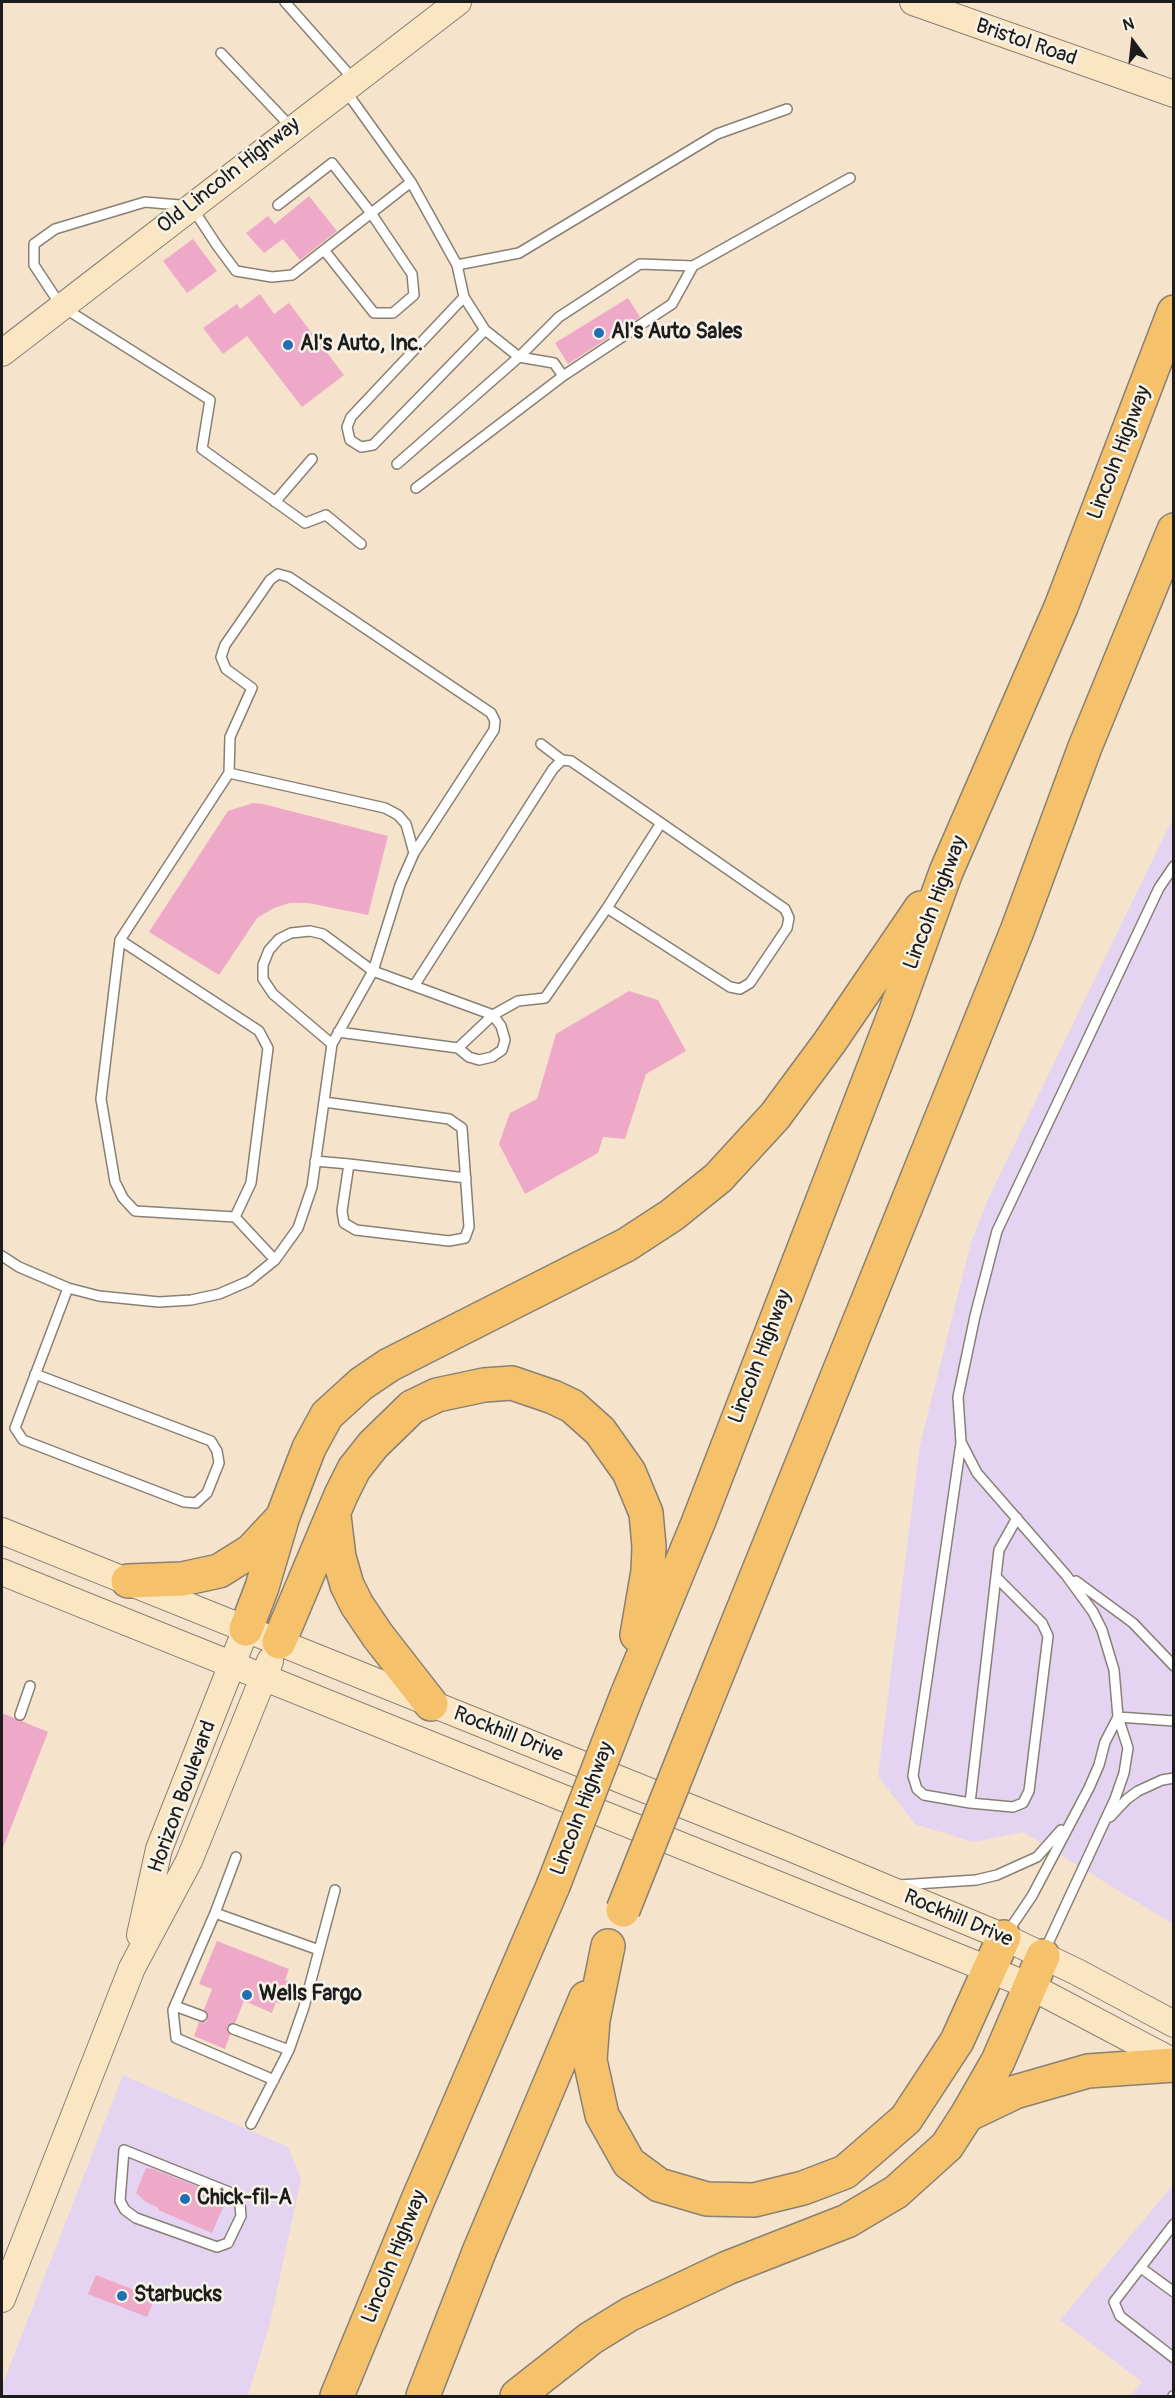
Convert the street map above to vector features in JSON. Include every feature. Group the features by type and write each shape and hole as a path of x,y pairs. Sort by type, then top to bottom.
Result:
{"highway":[{"name":"Lincoln Highway","path":"337,2397 417,2202 553,1886 627,1695 698,1523 895,1013 946,872 1061,607 1173,312"},
{"path":"423,2397 479,2252 623,1910 1017,931 1085,747 1173,530"},
{"path":"246,1629 262,1587 283,1516 309,1448 327,1415 361,1384 389,1365 626,1245 672,1215 718,1178 780,1109 829,1043 946,872"},
{"path":"279,1642 354,1468 373,1445 412,1407 437,1395 484,1385 512,1383 553,1396 572,1406 590,1420 617,1453 629,1472 646,1513 648,1572 627,1695"},
{"path":"334,1515 339,1557 347,1585 357,1605 431,1704"},
{"path":"128,1581 182,1579 219,1571 251,1551 283,1516"},
{"path":"608,1946 593,2020 590,2060 602,2115 629,2163 659,2185 707,2199 753,2200 803,2188 845,2172 906,2119 957,2041 1004,1938"},
{"path":"517,2397 591,2338 630,2314 727,2268 847,2221 896,2192 947,2146 968,2115 998,2061 1043,1956"},
{"path":"968,2115 1015,2092 1089,2071 1173,2063"}],"main road":[{"name":"Bristol Road","path":"913,2 1173,94"},
{"name":"Old Lincoln Highway","path":"2,353 444,8"},
{"name":"Rockhill Drive","path":"2,1531 883,1887 1043,1956 1173,2024"},
{"name":"Rockhill Drive","path":"2,1572 1030,1986 1173,2063"},
{"name":"Horizon Boulevard","path":"132,1968 159,1849 246,1629"},
{"name":"Horizon Boulevard","path":"2,2299 132,1968 189,1861 262,1677 279,1642"}],"lane":[{"path":"285,2 349,84 411,182 457,265 464,297 485,330 519,357 554,363 563,376"},
{"path":"221,53 292,128"},
{"path":"457,265 519,253 717,134 787,110"},
{"path":"278,205 332,163 371,213 412,274 414,295 393,313 374,314 324,250"},
{"path":"397,464 519,357 559,318 640,264 693,266 850,178"},
{"path":"361,544 326,515 305,523 202,449 210,400 61,306 34,265 34,244 56,229 145,202 191,206 236,271 272,277 292,275 411,182"},
{"path":"416,488 563,376 672,304 693,266"},
{"path":"464,297 351,417 346,427 350,440 361,447 373,445 485,330"},
{"path":"276,502 312,459"},
{"path":"2,1257 19,1267 68,1288 129,1300 159,1302 191,1300 235,1288 262,1272 275,1260 288,1245 303,1217 312,1187 332,1044 373,971 400,885 414,853 494,730 495,721 491,713 289,578 278,574 270,580 225,645 221,657 226,669 252,688 230,737 229,773 120,940 101,1099 115,1182 123,1198 135,1211 236,1217 275,1260"},
{"path":"541,744 562,760 571,761 785,909 789,918 787,928 750,983 740,989 730,987 606,908"},
{"path":"414,986 553,769 562,760"},
{"path":"229,773 385,808 398,815 406,824 414,853"},
{"path":"458,1048 493,1015 518,1001 545,998 661,823"},
{"path":"996,1577 1042,1623 1048,1635 1029,1791 1023,1803 1013,1807 924,1795 917,1789 913,1776 961,1442 958,1397 975,1316 997,1231 1159,888 1173,866"},
{"path":"332,1044 273,994 263,979 263,965 268,950 279,939 291,933 310,931 323,934 373,971 493,1015 501,1026 505,1040 502,1050 492,1057 479,1060 469,1057 458,1048 338,1032"},
{"path":"120,940 259,1031 268,1048 251,1183 236,1217"},
{"path":"324,1102 448,1119 462,1128 469,1227 465,1238 449,1241 356,1230 344,1223 342,1211 349,1164"},
{"path":"315,1161 466,1178"},
{"path":"36,1374 211,1441 217,1451 219,1463 207,1493 196,1503 184,1502 23,1440 15,1428 68,1288"},
{"path":"961,1442 977,1473 1066,1575 1093,1612 1106,1641 1114,1670 1118,1717 1128,1748 1124,1773 1103,1826 1043,1956"},
{"path":"970,1803 999,1550 1017,1518"},
{"path":"1066,1575 1133,1623 1173,1666"},
{"path":"20,1715 30,1686"},
{"path":"1118,1717 1173,1721"},
{"path":"1004,1938 1032,1896 1089,1788 1105,1742 1118,1717"},
{"path":"1103,1826 1127,1799 1138,1791 1162,1780 1173,1778"},
{"path":"883,1887 976,1880 997,1875 1024,1864 1037,1857 1058,1836 1089,1788"},
{"path":"236,1857 215,1913 173,2010 176,2038 274,2080"},
{"path":"251,2124 289,2050 304,2007 335,1890"},
{"path":"215,1913 319,1950"},
{"path":"175,2006 202,2016"},
{"path":"233,2029 289,2050"},
{"path":"124,2150 234,2194 240,2205 241,2216 228,2242 217,2247 136,2218 125,2210 120,2201 124,2150"},
{"path":"1173,2224 1114,2302 1120,2316 1173,2358"},
{"path":"1141,2268 1173,2292"}],"shaded area":[{"path":"1173,820 1173,1924 1023,1832 973,1842 915,1824 878,1776 920,1445 971,1243 988,1199"},
{"path":"123,2075 288,2147 301,2179 270,2322 248,2396 2,2396 2,2386"},
{"path":"1173,2185 1173,2396 1130,2396 1142,2382 1060,2320"}],"building":[{"path":"309,196 337,231 300,260 283,239 264,253 246,233 268,216 275,224"},
{"path":"193,239 217,271 187,293 163,261"},
{"name":"Al's Auto, Inc.","path":"260,294 274,314 289,303 344,375 302,407 247,336 223,354 203,328 237,304 240,309"},
{"name":"Al's Auto Sales","path":"628,298 640,317 568,364 555,343"},
{"path":"253,803 388,836 368,915 308,903 290,903 274,908 257,918 219,975 149,932 228,811"},
{"path":"629,991 658,1000 686,1051 646,1074 625,1139 603,1137 598,1153 525,1194 499,1144 510,1113 537,1099 556,1034"},
{"path":"2,1713 48,1732 3,1848 2,1848"},
{"name":"Wells Fargo","path":"217,1941 289,1969 285,1980 288,1981 280,2004 276,2002 272,2013 244,2001 235,2023 227,2026 230,2035 225,2049 194,2036 199,2022 206,2022 208,2018 204,2010 212,1989 199,1984"},
{"name":"Chick-fil-A","path":"146,2168 227,2198 212,2233 158,2210 159,2208 146,2202 136,2193"},
{"name":"Starbucks","path":"96,2275 155,2298 147,2317 88,2294"}],"place":[{"name":"Al's Auto Sales","path":"599,333"},
{"name":"Al's Auto, Inc.","path":"288,345"},
{"name":"Wells Fargo","path":"247,1995"},
{"name":"Chick-fil-A","path":"185,2199"},
{"name":"Starbucks","path":"122,2296"}]}
